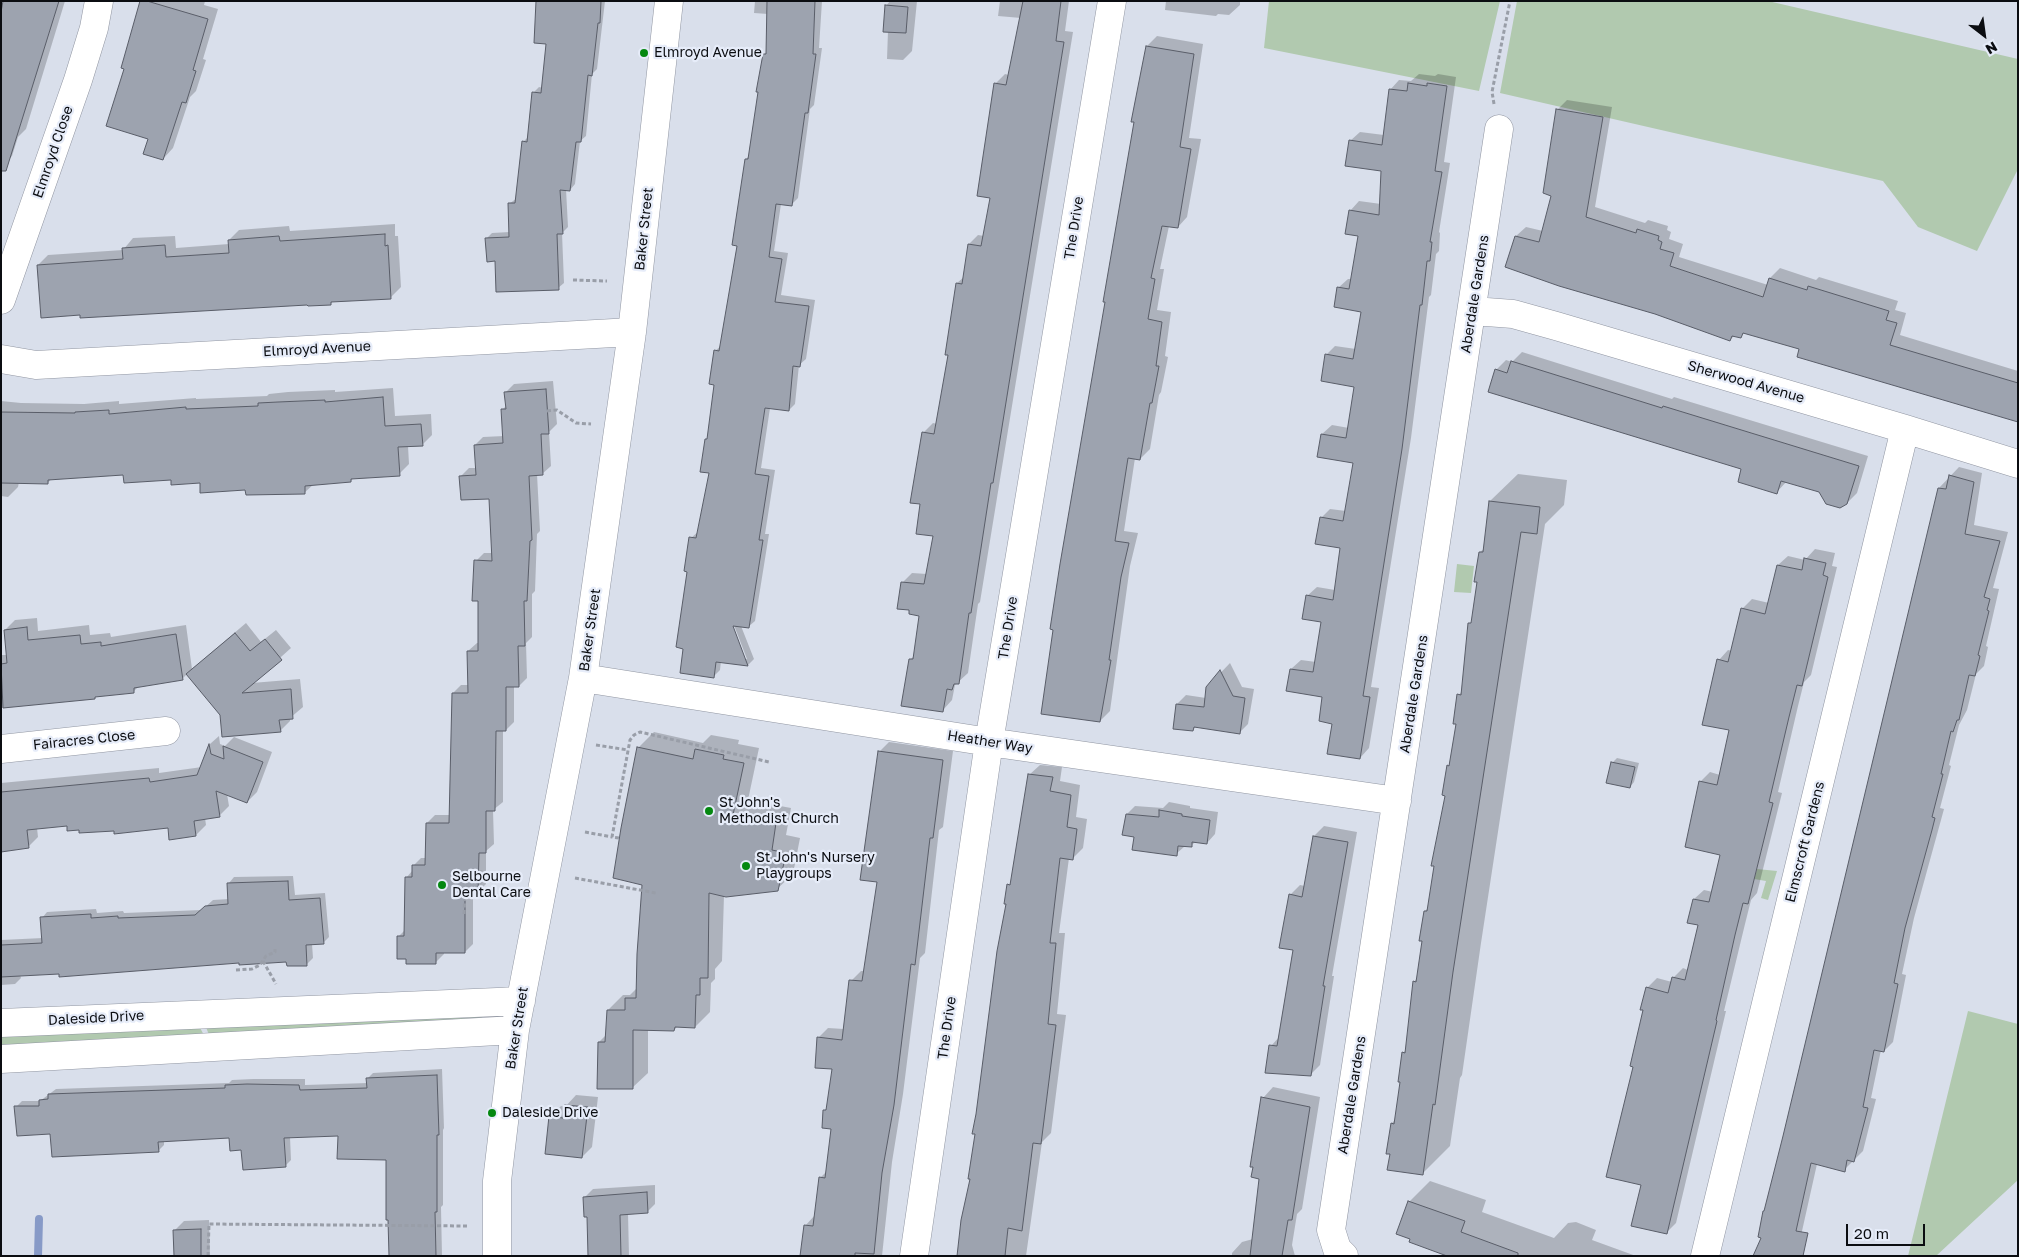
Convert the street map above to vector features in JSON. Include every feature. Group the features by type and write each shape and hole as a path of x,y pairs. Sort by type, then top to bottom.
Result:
{"street":[{"name":"Elmroyd Close","path":"1,300 78,80 94,28 99,1"},
{"name":"Baker Street","path":"497,1256 497,1181 515,1030 583,678 632,332 669,1"},
{"name":"The Drive","path":"914,1256 989,742 1112,1"},
{"name":"Aberdale Gardens","path":"1344,1256 1337,1249 1331,1230 1500,129"},
{"name":"Sherwood Avenue","path":"1472,311 1513,314 2018,464"},
{"name":"Elmroyd Avenue","path":"1,359 36,365 632,332"},
{"name":"Elmscroft Gardens","path":"1705,1256 1905,429"},
{"name":"Heather Way","path":"583,678 989,742 1397,801"},
{"name":"Fairacres Close","path":"1,749 166,731"},
{"name":"Daleside Drive","path":"1,1023 521,1001"},
{"path":"1,1059 515,1030"}],"path":[{"path":"1500,129 1492,92 1510,1"},
{"path":"573,280 607,281"},
{"path":"547,411 557,410 576,423 591,424"},
{"path":"612,837 630,740 640,732 769,762"},
{"path":"602,746 628,750"},
{"path":"585,832 619,838"},
{"path":"464,914 464,895 480,894 481,870"},
{"path":"575,878 656,893"},
{"path":"236,970 260,966 266,956 275,952 275,949"},
{"path":"262,961 281,991"},
{"path":"208,1256 208,1224 468,1226"}],"green space":[{"path":"1269,1 1500,1 1479,91 1264,48"},
{"path":"1517,1 1768,1 2018,59 2018,169 1977,251 1918,227 1883,181 1500,93"},
{"path":"1457,564 1474,566 1471,593 1454,592"},
{"path":"1757,869 1777,871 1768,900 1761,898 1766,881 1754,879"},
{"path":"482,1010 482,1024 210,1037 205,1025"},
{"path":"1968,1011 2018,1024 2018,1180 1936,1256 1908,1256"},
{"path":"199,1026 205,1037 1,1048 1,1034"}],"building":[{"path":"3,1 59,1 6,171 1,171 1,12"},
{"path":"140,1 147,1 208,19 193,70 196,71 186,103 182,102 163,160 143,154 148,139 106,126 124,69 121,68"},
{"path":"536,1 601,1 600,23 598,23 592,76 588,75 581,142 576,142 570,191 560,190 563,234 557,234 559,290 496,292 495,261 487,262 485,238 509,237 508,203 515,203 522,141 527,142 532,92 541,93 546,44 534,43"},
{"path":"767,1 815,1 813,54 816,54 808,113 805,113 792,206 776,204 769,257 782,259 775,302 809,306 800,367 793,366 789,411 765,408 755,474 769,476 759,540 763,540 749,628 733,626 748,666 716,662 714,678 680,673 683,649 676,647 687,572 684,571 689,537 696,538 709,473 700,472 705,439 707,439 714,385 709,384 714,350 719,351 737,246 732,245 745,159 748,159 758,92 756,92 763,54 766,54"},
{"path":"1023,1 1061,1 1056,41 1064,42 993,483 991,483 971,613 969,613 959,684 954,684 952,690 947,689 943,712 901,706 909,659 913,659 919,616 909,614 909,610 897,609 901,582 924,584 933,536 916,534 920,504 910,503 922,432 934,434 948,355 945,355 956,283 962,284 968,244 981,246 990,198 977,196 994,83 1006,85"},
{"path":"885,5 908,7 906,33 883,32"},
{"path":"1146,46 1194,54 1180,147 1191,149 1178,228 1162,226 1151,278 1155,279 1148,319 1162,322 1156,366 1159,366 1140,460 1128,458 1115,541 1129,543 1121,577 1109,660 1111,660 1100,722 1041,714 1053,630 1050,629 1060,564 1134,122 1131,122"},
{"path":"1408,83 1427,86 1427,83 1447,86 1435,171 1442,172 1430,242 1432,242 1430,261 1427,261 1422,305 1420,305 1402,449 1363,696 1370,697 1360,759 1327,754 1332,724 1319,721 1322,697 1286,691 1290,669 1313,672 1321,622 1302,619 1306,595 1333,600 1340,548 1315,544 1320,517 1343,521 1353,463 1317,457 1321,434 1346,438 1354,387 1321,381 1325,354 1353,359 1361,312 1334,307 1337,287 1349,289 1358,236 1345,234 1349,210 1379,215 1381,171 1345,166 1349,140 1382,145 1389,89 1407,91"},
{"path":"1556,109 1603,117 1586,217 1636,233 1637,229 1659,236 1658,240 1662,242 1660,249 1674,253 1670,266 1763,297 1769,278 1807,290 1808,286 1889,311 1886,320 1897,323 1890,345 2018,383 2018,422 1797,357 1799,349 1743,333 1741,338 1732,336 1730,341 1655,314 1559,286 1505,267 1515,236 1539,242 1551,196 1543,193"},
{"path":"385,234 385,246 388,245 391,299 331,302 331,305 80,318 80,315 41,318 37,265 123,259 122,248 165,245 166,257 229,253 228,240 279,236 280,241"},
{"path":"1511,361 1859,466 1847,504 1840,508 1826,504 1819,492 1781,481 1777,494 1738,482 1741,469 1488,392 1495,369 1507,373"},
{"path":"546,389 549,434 541,434 543,475 529,476 532,540 530,541 527,601 524,601 525,646 518,646 519,687 506,687 506,731 496,731 495,811 486,811 486,853 479,853 478,894 465,894 465,953 436,953 436,964 406,964 406,959 397,959 397,936 404,936 405,877 412,877 412,865 425,865 426,823 449,823 452,693 468,693 467,651 478,651 478,601 472,601 474,560 492,561 489,499 461,500 459,476 476,475 474,445 503,443 501,409 506,409 504,392"},
{"path":"383,397 385,426 421,424 423,446 398,447 400,476 351,479 351,482 305,486 305,494 246,495 245,490 200,493 200,483 171,485 171,480 124,483 123,475 48,480 48,484 1,483 1,412 75,413 109,410 109,414 186,407 186,409 258,406 258,403 325,400 325,402"},
{"path":"1949,475 1974,482 1965,534 2000,541 1984,597 1990,599 1987,610 1989,611 1978,655 1980,656 1975,676 1969,675 1959,720 1957,720 1953,732 1951,731 1932,817 1935,818 1905,928 1894,983 1898,984 1884,1052 1874,1050 1863,1107 1868,1108 1854,1162 1847,1160 1845,1172 1811,1163 1796,1231 1808,1233 1803,1256 1753,1256 1761,1238 1758,1237 1763,1211 1783,1136 1938,488 1946,489"},
{"path":"1489,501 1540,507 1537,534 1521,532 1423,1175 1387,1170 1390,1154 1386,1154 1391,1123 1394,1124 1402,1052 1405,1053 1413,981 1416,982 1422,941 1419,941 1424,911 1427,911 1434,866 1431,866 1445,796 1442,795 1456,724 1453,724 1457,694 1461,695 1468,623 1471,623 1477,582 1474,582 1479,552 1483,552"},
{"path":"1804,558 1826,563 1823,575 1828,577 1802,686 1797,685 1789,717 1769,802 1773,803 1748,904 1743,903 1735,935 1717,1021 1667,1234 1631,1226 1641,1185 1606,1177 1633,1067 1630,1066 1643,1010 1640,1010 1646,987 1668,993 1672,977 1685,980 1698,925 1687,923 1693,899 1709,902 1720,855 1685,847 1699,781 1717,785 1729,730 1702,725 1717,659 1728,662 1741,608 1765,614 1777,565 1802,570"},
{"path":"27,627 28,640 80,635 81,644 101,642 101,646 176,634 183,680 134,688 134,693 95,697 95,699 3,708 1,664 7,663 4,630"},
{"path":"235,633 250,651 265,639 282,660 242,693 291,689 293,719 279,720 281,732 222,737 220,715 186,674"},
{"path":"1220,670 1233,696 1245,698 1240,734 1194,727 1193,731 1173,729 1176,704 1204,707 1206,687"},
{"path":"209,744 211,754 224,759 223,746 263,762 247,803 216,791 220,817 194,821 196,836 169,840 168,828 114,834 114,831 79,833 79,830 67,831 67,826 27,830 29,848 1,852 1,792 149,778 150,782 197,775"},
{"path":"637,747 693,759 695,749 724,755 723,759 744,763 733,815 776,823 772,850 786,853 778,891 726,897 709,893 708,978 700,978 700,995 696,995 695,1028 675,1027 674,1031 633,1030 633,1089 597,1089 598,1042 605,1042 607,1010 625,1010 625,998 636,998 642,885 613,878"},
{"path":"878,751 943,760 933,838 930,838 915,965 911,964 894,1105 882,1173 874,1254 855,1253 855,1256 800,1256 804,1225 813,1226 819,1177 825,1178 831,1129 822,1128 823,1110 826,1110 832,1069 815,1068 817,1037 842,1040 849,980 862,981 877,882 860,880"},
{"path":"1611,762 1635,767 1630,788 1606,783"},
{"path":"1028,774 1053,777 1050,791 1071,795 1067,827 1077,829 1073,860 1060,858 1050,943 1056,943 1048,1024 1056,1025 1041,1144 1033,1143 1022,1231 1008,1228 1005,1256 957,1256 961,1220 970,1179 968,1179 975,1134 972,1134 997,951 1006,904 1004,904 1007,884 1010,885"},
{"path":"1159,810 1210,820 1207,844 1192,842 1192,847 1178,846 1177,856 1132,850 1134,837 1122,835 1126,814 1159,817"},
{"path":"1313,836 1348,842 1323,986 1325,986 1311,1076 1265,1073 1269,1045 1277,1046 1293,950 1279,948 1289,894 1302,897"},
{"path":"288,881 289,900 320,898 324,944 306,945 307,966 287,966 286,962 239,965 239,963 59,977 59,974 1,977 1,945 42,943 40,917 91,914 91,918 195,915 205,906 228,904 227,883"},
{"path":"437,1075 439,1135 437,1135 437,1212 435,1212 436,1256 389,1256 388,1220 386,1220 386,1160 337,1159 338,1136 284,1138 286,1167 243,1170 241,1150 230,1151 229,1138 158,1142 159,1152 52,1157 50,1134 17,1136 14,1106 39,1106 39,1100 48,1099 48,1094 225,1088 225,1085 247,1084 299,1085 300,1090 367,1088 366,1078"},
{"path":"1261,1097 1310,1107 1292,1220 1288,1220 1282,1256 1250,1256 1259,1179 1251,1177 1253,1167 1250,1167"},
{"path":"565,1105 588,1107 582,1158 545,1154 549,1116 563,1118"},
{"path":"647,1192 648,1213 620,1215 621,1256 588,1256 587,1217 584,1217 583,1197"},
{"path":"1408,1201 1465,1221 1461,1232 1518,1253 1518,1256 1447,1256 1409,1242 1410,1239 1396,1234"},
{"path":"201,1229 201,1256 174,1256 173,1230"}],"waterway":[{"path":"38,1256 39,1219"}],"place":[{"name":"Elmroyd Avenue","path":"644,53"},
{"name":"St John's Methodist Church","path":"709,811"},
{"name":"St John's Nursery Playgroups","path":"746,866"},
{"name":"Selbourne Dental Care","path":"442,885"},
{"name":"Daleside Drive","path":"492,1113"}]}
